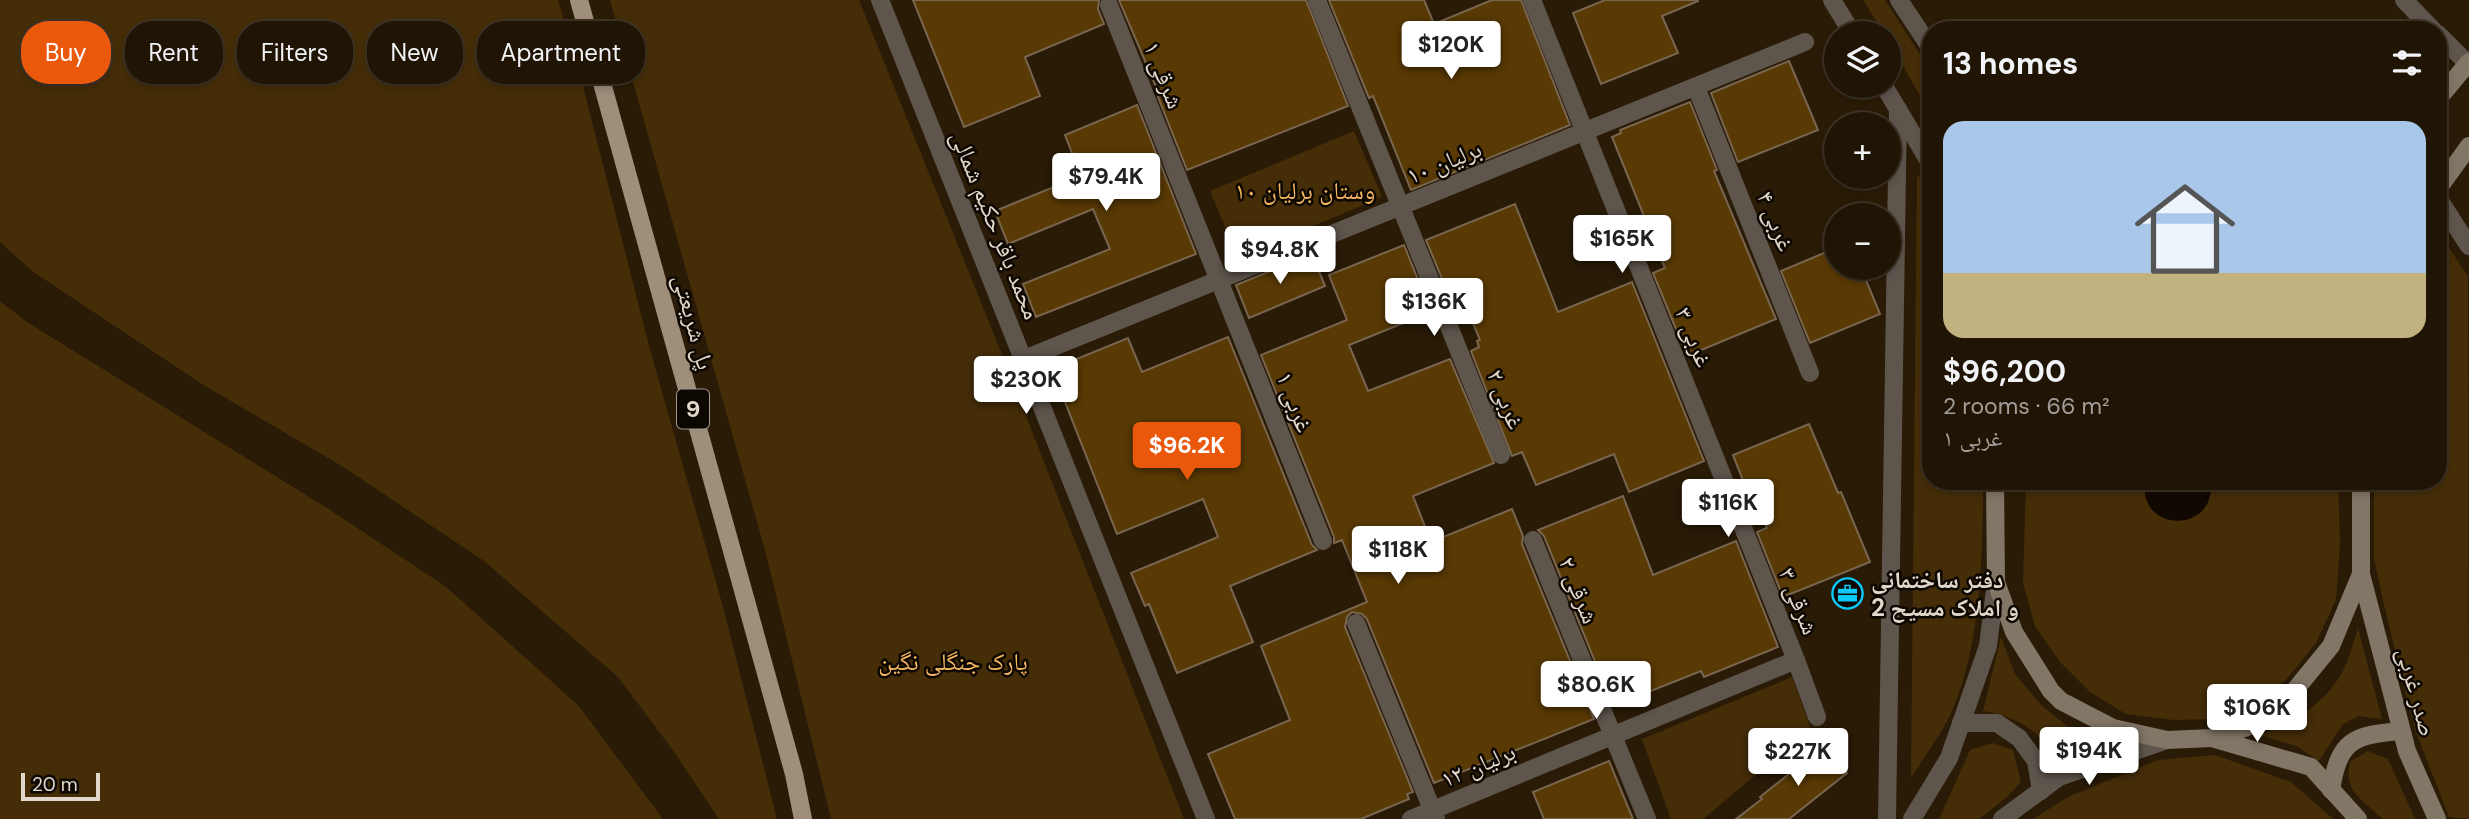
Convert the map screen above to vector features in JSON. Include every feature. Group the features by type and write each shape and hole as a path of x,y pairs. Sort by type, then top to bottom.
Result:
{"main road":[{"name":"پل شریعتی","path":"579,0 790,761 803,819"},
{"path":"2447,86 2468,63"},
{"path":"2447,176 2469,145"},
{"path":"1995,490 1996,582 2014,632 2051,691 2061,701 2113,728 2167,740 2212,738 2245,728 2277,712 2290,699 2331,646 2361,574 2361,490"},
{"name":"صدر غربی","path":"2361,574 2407,751 2437,819"},
{"path":"2331,790 2335,765 2346,745 2372,733 2402,731"},
{"path":"2212,738 2311,767 2358,819"}],"street":[{"name":"محمد باقر حکیم شمالی","path":"880,0 1206,819"},
{"path":"1317,0 1401,206"},
{"path":"1532,0 1586,132"},
{"path":"1832,0 1845,21"},
{"path":"1899,0 1922,35"},
{"path":"2404,0 2424,21"},
{"name":"۱ شرقی","path":"1109,5 1221,281"},
{"name":"برلیان ۱۰","path":"1024,359 1805,42"},
{"path":"2447,43 2468,63"},
{"name":"۴ غربی","path":"1696,86 1810,373"},
{"path":"1892,98 1922,149"},
{"path":"1887,819 1898,108"},
{"name":"۳ غربی","path":"1586,132 1695,404"},
{"name":"۲ غربی","path":"1401,206 1502,454"},
{"path":"2447,212 2469,246"},
{"name":"۱ غربی","path":"1221,281 1324,541"},
{"name":"۳ شرقی","path":"1695,404 1796,660"},
{"name":"۲ شرقی","path":"1533,540 1611,736"},
{"path":"1912,819 1949,758 1988,646 1996,582"},
{"path":"1356,623 1434,815"},
{"path":"1796,660 1817,717"},
{"name":"برلیان ۱۲","path":"1411,819 1434,815 1611,736 1796,660"},
{"path":"1961,723 1997,723 2019,738 2036,761 2041,791"},
{"path":"1611,736 1647,819"},
{"path":"2002,819 2059,777 2167,740"}],"green space":[{"path":"0,0 558,0 564,21 477,21 477,84 582,84 649,346 723,607 777,819 719,819 672,749 618,677 484,561 345,468 202,384 32,271 0,242"},
{"name":"پارک جنگلی نگین","path":"610,0 859,0 997,342 1184,819 831,819 766,554 634,84 645,84 645,21 616,21"},
{"path":"1863,0 1885,0 1898,21 1876,21"},
{"path":"1901,25 1922,58 1922,99 1901,63"},
{"name":"وستان برلیان ۱۰","path":"1354,131 1382,197 1238,258 1210,191"},
{"path":"1917,173 1922,182 1922,490 1983,490 1983,508 1979,594 1964,679 1946,722 1911,778"},
{"path":"2447,245 2468,276 2469,819 2449,817 2414,727 2374,559 2374,490 2447,490"},
{"path":"0,301 27,322 330,510 445,586 578,705 663,819 0,819"},
{"path":"2026,490 2338,490 2340,543 2336,600 2316,643 2287,679 2259,701 2216,719 2174,720 2126,714 2090,692 2060,662 2035,626 2023,583"},
{"path":"2358,628 2382,719 2359,716 2343,724 2319,761 2296,746 2260,735 2286,724 2322,699 2340,677"},
{"path":"2001,637 2015,674 2041,705 2071,729 2112,745 2051,767 2046,747 2033,731 2009,718 1983,711"},
{"path":"1792,677 1811,729 1703,819 1671,819 1642,739"},
{"path":"1993,743 2013,750 2021,782 1979,819 1939,819 1970,750"},
{"path":"2368,751 2388,759 2415,819 2383,819 2356,794 2349,780 2351,761"},
{"path":"2215,755 2291,782 2333,819 2033,819 2070,796 2158,760"}],"shaded area":[{"path":"2146,490 2210,490 2210,498 2203,510 2192,518 2178,521 2165,519 2153,511 2146,499"}],"building":[{"path":"913,0 1099,0 1098,9 1104,24 1025,57 1040,96 964,127"},
{"path":"1119,0 1306,0 1348,106 1187,170 1158,97 1160,96"},
{"path":"1329,0 1424,0 1434,24 1492,0 1521,0 1570,125 1411,190 1373,96 1369,98"},
{"path":"1605,0 1698,1 1662,16 1678,53 1601,84 1573,13"},
{"path":"1789,61 1818,130 1738,162 1711,93"},
{"path":"1690,102 1717,170 1714,171 1776,319 1687,356 1653,273 1665,268 1612,137 1621,133 1620,130"},
{"path":"1137,105 1196,254 1036,317 1023,284 1110,249 1093,209 1008,244 995,211 1081,176 1065,135"},
{"path":"1515,204 1558,312 1632,282 1704,461 1629,492 1614,454 1536,485 1522,452 1512,456 1471,351 1479,347 1477,341 1480,340 1463,299 1452,303 1426,240"},
{"path":"1404,245 1431,312 1349,345 1368,391 1450,359 1494,463 1413,496 1431,542 1512,509 1523,536 1522,544 1594,719 1434,783 1367,619 1362,614 1352,612 1347,617 1345,627 1413,792 1407,794 1409,799 1361,819 1235,819 1208,754 1290,720 1261,646 1367,602 1342,540 1334,543 1334,537 1261,355 1347,320 1329,275"},
{"path":"1824,253 1824,280 1866,280 1880,314 1810,343 1781,271"},
{"path":"1312,254 1325,286 1249,318 1236,285"},
{"path":"1228,337 1312,545 1317,550 1230,586 1253,642 1177,673 1149,604 1145,606 1131,573 1218,537 1203,499 1117,534 1052,369 1128,338 1142,372"},
{"path":"1809,424 1870,562 1783,597 1757,532 1767,528 1750,487 1746,488 1733,455"},
{"path":"1623,496 1653,575 1736,541 1778,647 1704,677 1701,671 1613,706 1544,536 1538,530"},
{"path":"1824,746 1847,773 1789,819 1736,819 1762,799 1760,797"},
{"path":"1609,761 1633,819 1544,819 1533,792"}],"place":[{"name":"دفتر ساختمانی و املاک مسیح 2","path":"1848,593"}]}
